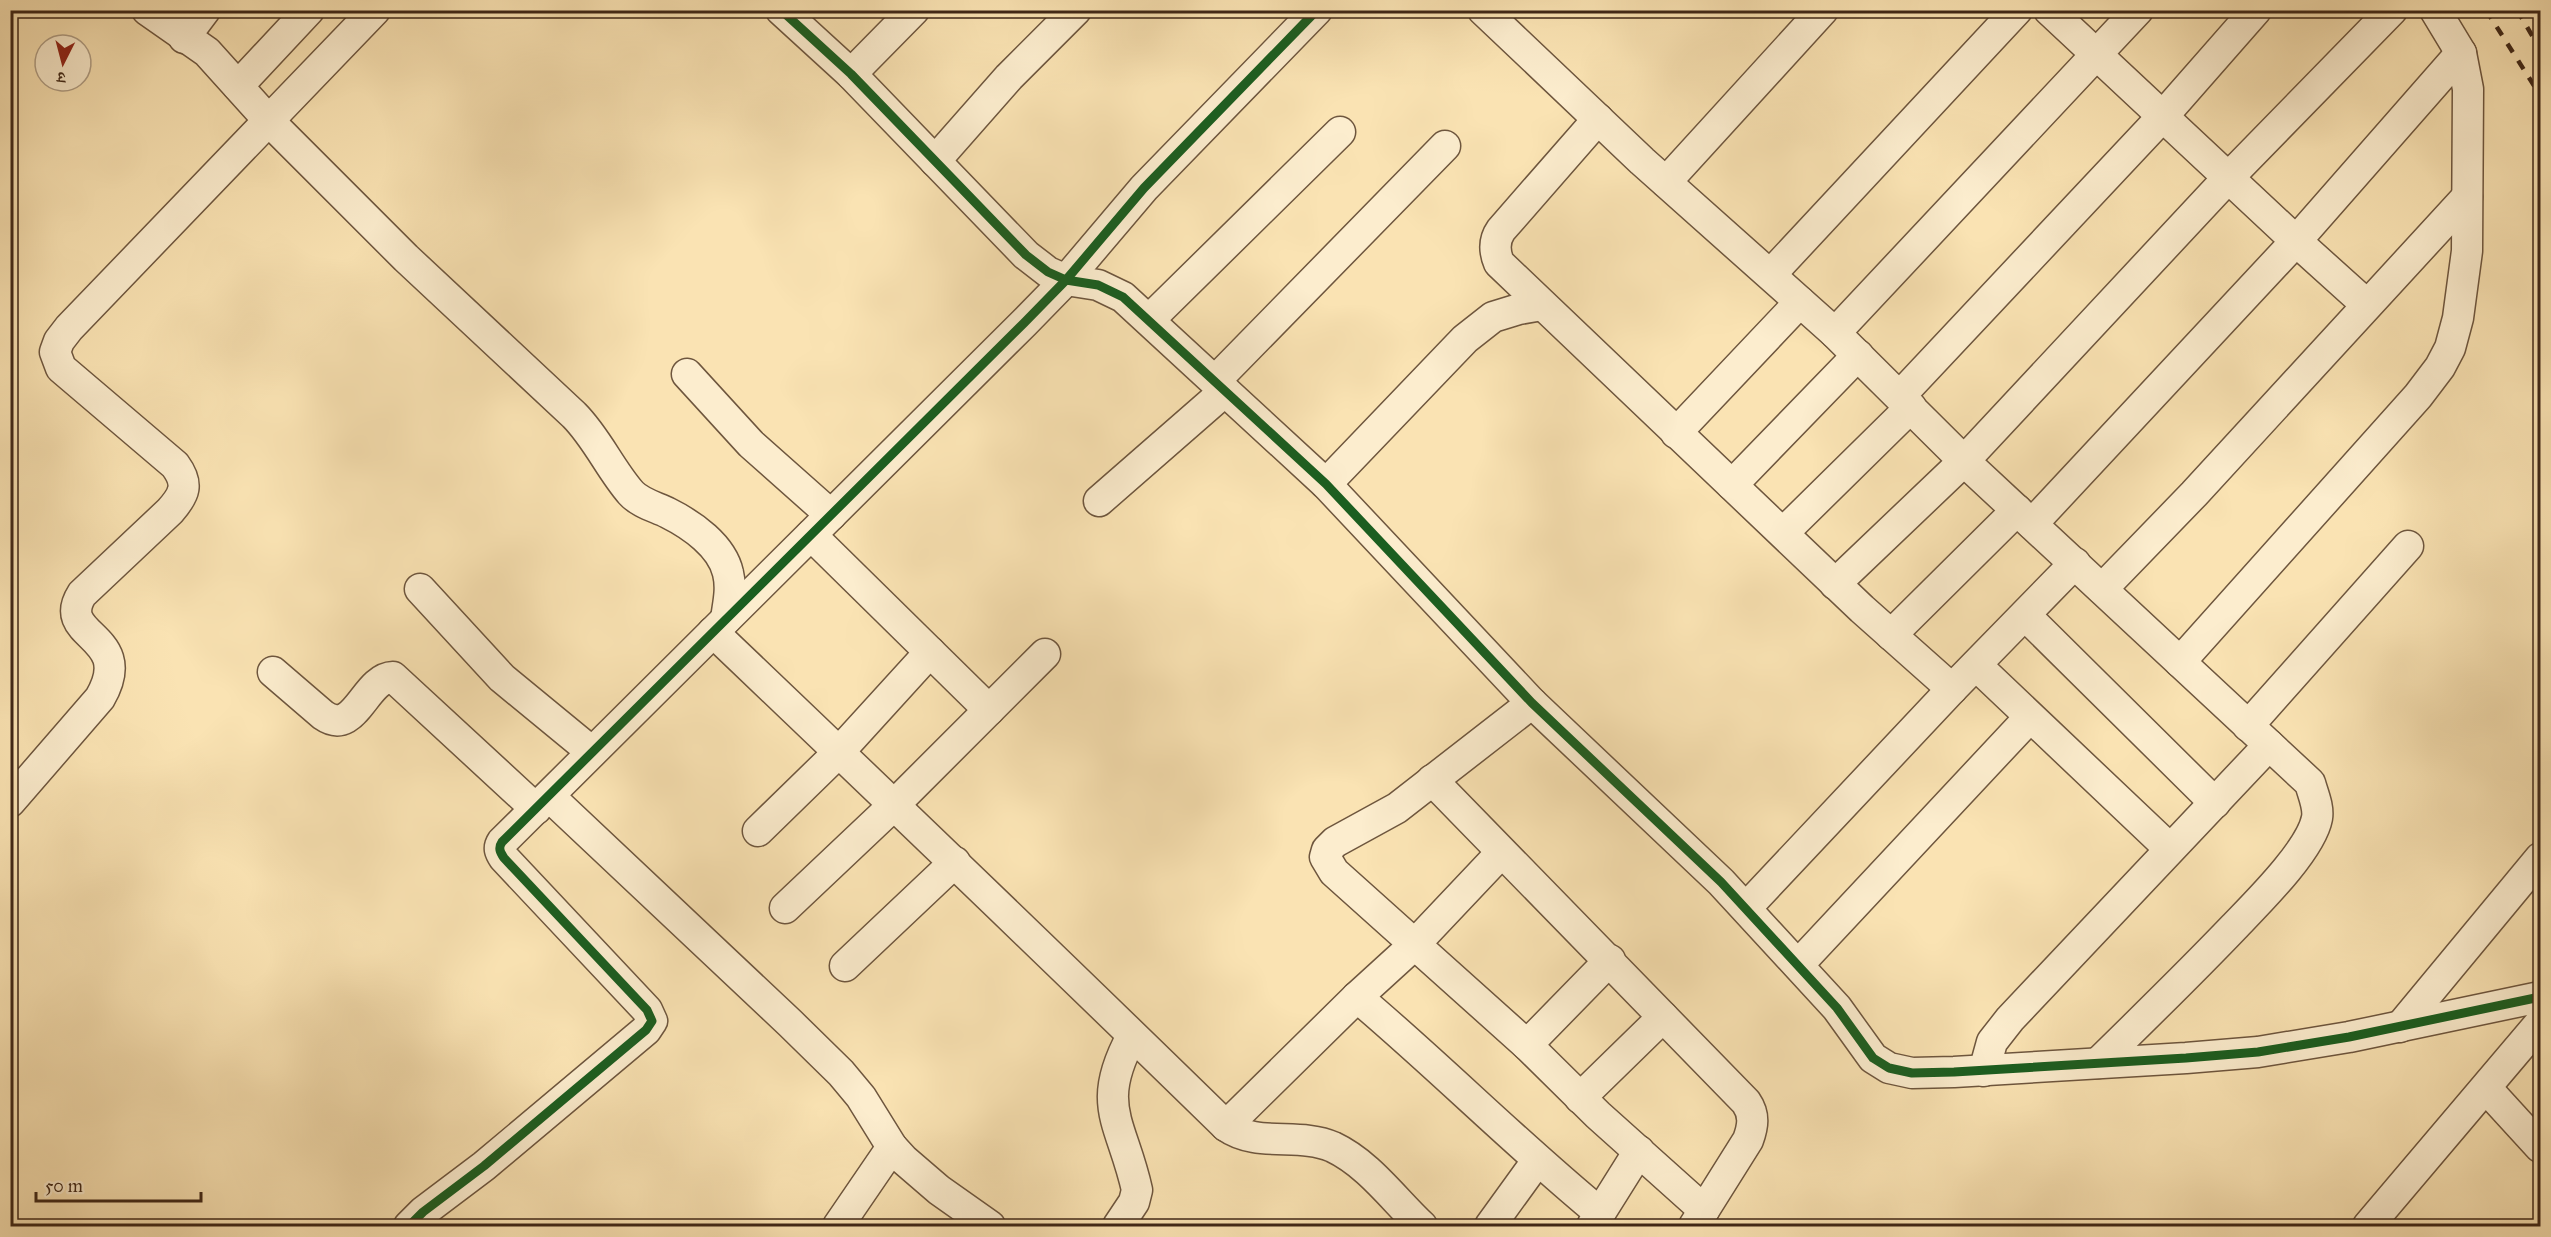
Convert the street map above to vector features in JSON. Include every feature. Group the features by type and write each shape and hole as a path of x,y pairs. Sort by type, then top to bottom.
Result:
{"street":[{"path":"147,10 184,38 207,51 270,122 406,258 582,423 632,494 693,528 708,541 719,554 729,575 730,592 720,626"},
{"path":"184,38 205,10"},
{"path":"238,86 309,10"},
{"path":"10,802 100,699 109,684 110,660 105,650 78,621 75,612 76,604 82,594 170,511 180,500 184,489 183,477 175,465 61,368 55,352 59,341 375,10"},
{"path":"781,10 851,74 1026,255 1048,272 1066,280 1098,285 1123,297 1326,484 1532,703 1668,830 1746,908 1837,1008 1873,1058 1889,1068 1912,1073 1984,1071 2258,1052 2537,1000"},
{"path":"851,74 914,10"},
{"path":"935,161 1009,77 1076,10"},
{"path":"409,1227 423,1212 484,1166 650,1026 651,1016 647,1010 500,852 502,842 1066,280 1144,188 1317,10"},
{"path":"1483,10 1666,182 1835,333 1964,461 2310,783 2316,802 2317,818 2312,831 2278,881 2175,988 2098,1063"},
{"path":"1666,182 1823,10"},
{"path":"1771,274 2017,10"},
{"path":"2049,10 2367,305"},
{"path":"1835,333 2138,10"},
{"path":"1783,533 2163,116 2256,10"},
{"path":"1835,584 1964,461 2228,178 2392,10"},
{"path":"2180,662 2418,396 2440,367 2450,348 2458,318 2467,250 2468,88 2460,53 2435,10"},
{"path":"1891,635 2025,517 2296,241 2460,53"},
{"path":"1598,119 1508,220 1496,237 1496,255 1499,263 1835,584 1952,689"},
{"path":"1149,320 1340,132"},
{"path":"1099,501 1220,386 1445,146"},
{"path":"2102,589 2194,494 2467,197"},
{"path":"1676,433 1800,302"},
{"path":"1326,484 1465,339 1493,317 1542,305"},
{"path":"1732,485 1858,355"},
{"path":"687,374 751,444 930,652 989,710"},
{"path":"1984,1071 1992,1042 2010,1019 2215,803 2258,736 2408,546"},
{"path":"1746,908 2074,563"},
{"path":"420,589 502,678 592,752"},
{"path":"2025,615 2215,803"},
{"path":"720,626 838,753 895,804 1226,1126 1236,1133 1249,1137 1298,1140 1331,1146 1370,1174 1422,1227"},
{"path":"758,831 838,753 930,652"},
{"path":"785,908 895,804 1045,654"},
{"path":"1976,665 2170,849"},
{"path":"273,672 331,721 339,721 350,715 383,679 393,677 543,802 841,1073 861,1097 892,1147 924,1178 990,1227"},
{"path":"1432,780 1501,853 1610,960 1746,1102 1751,1110 1752,1130 1748,1140 1699,1219 1639,1151 1580,1098 1527,1045 1334,872 1328,866 1325,857 1327,850 1335,842 1381,818 1532,703"},
{"path":"1798,965 2030,717"},
{"path":"1226,1126 1357,997 1414,945 1501,853"},
{"path":"2400,1027 2541,858"},
{"path":"845,966 955,862"},
{"path":"1527,1045 1610,960"},
{"path":"1357,997 1424,1054 1596,1220 1639,1151"},
{"path":"2368,1227 2486,1088 2537,1000"},
{"path":"1580,1098 1663,1017"},
{"path":"1118,1227 1134,1202 1137,1190 1112,1105 1113,1083 1119,1061 1132,1036"},
{"path":"2486,1088 2541,1147"},
{"path":"838,1227 892,1147"},
{"path":"1490,1227 1537,1161"}],"railway":[{"path":"2486,10 2540,95"},
{"path":"2517,10 2540,49"}],"cycle path":[{"path":"781,10 851,74 1026,255 1048,272 1066,280 1098,285 1123,297 1326,484 1532,703 1721,882 1837,1008 1873,1058 1889,1068 1912,1073 1954,1072 2258,1052 2349,1037 2540,997"},
{"path":"409,1226 423,1212 484,1166 646,1030 652,1021 647,1010 504,858 500,850 502,842 1024,323 1066,280 1144,188 1317,10"}]}
